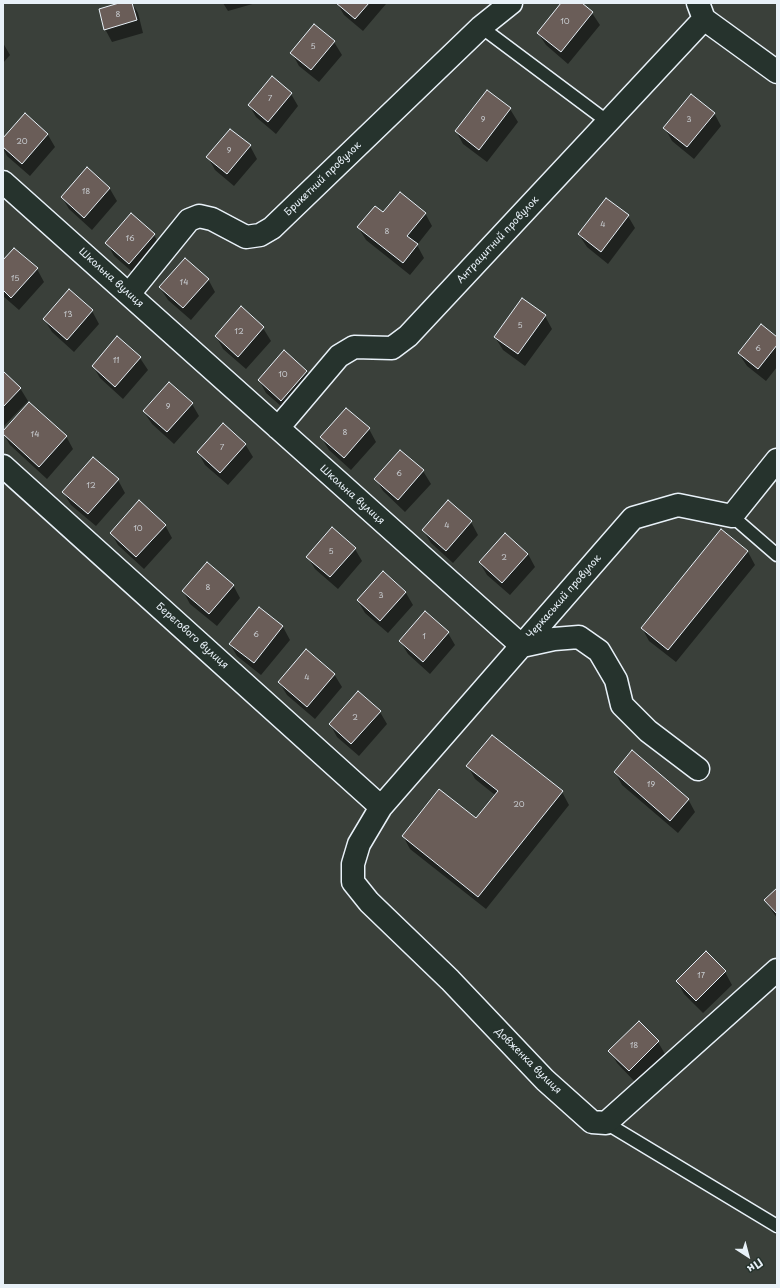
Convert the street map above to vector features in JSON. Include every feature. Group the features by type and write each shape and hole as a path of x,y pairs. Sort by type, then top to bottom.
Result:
{"street":[{"name":"Брикетний провулок","path":"129,294 189,220 199,216 212,219 246,237 260,235 272,228 480,27 511,3"},
{"path":"701,11 777,72"},
{"name":"Антрацитний провулок","path":"278,428 339,356 354,347 392,348 408,336 608,122 701,11"},
{"name":"Школьна вулиця","path":"3,182 522,646"},
{"path":"732,516 777,460"},
{"name":"Берегового вулиця","path":"3,466 381,807"},
{"name":"Черкаський провулок","path":"381,807 634,518 678,505 732,516"},
{"path":"522,646 554,639 579,637 599,651 616,680 622,705 648,731 698,768"},
{"name":"Довженка вулиця","path":"381,807 359,844 353,864 353,882 369,902 450,980 545,1080 592,1122 606,1123"},
{"path":"606,1123 777,970"}],"lane":[{"path":"480,27 608,122"},
{"path":"732,516 777,555"},
{"path":"606,1123 777,1226"}],"building":[{"path":"119,3 132,3 137,20 104,30 99,9"},
{"path":"336,3 369,3 355,19"},
{"path":"561,3 582,3 593,12 561,52 537,33"},
{"path":"314,24 335,41 311,70 290,53"},
{"path":"272,76 292,93 268,122 248,105"},
{"path":"487,90 511,108 479,150 455,131"},
{"path":"691,94 715,113 687,147 663,128"},
{"path":"25,113 48,134 22,164 3,147 3,138"},
{"path":"230,129 251,145 227,174 206,157"},
{"path":"87,167 110,188 84,218 61,197"},
{"path":"400,192 426,213 407,236 418,244 403,263 357,227 375,206 383,212"},
{"path":"606,198 629,215 601,252 578,234"},
{"path":"131,213 155,234 129,264 105,243"},
{"path":"14,248 38,268 11,298 3,290 3,260"},
{"path":"185,258 209,279 183,308 159,287"},
{"path":"69,289 93,310 67,340 43,319"},
{"path":"522,298 546,315 518,354 494,337"},
{"path":"241,306 264,327 238,357 215,336"},
{"path":"761,324 777,337 777,345 758,369 738,353"},
{"path":"117,336 141,357 115,387 92,366"},
{"path":"284,350 307,371 281,401 258,380"},
{"path":"3,371 21,388 3,407"},
{"path":"169,382 193,403 167,432 143,411"},
{"path":"29,402 67,436 39,467 3,434 3,431"},
{"path":"346,408 370,428 344,458 320,437"},
{"path":"223,423 246,444 220,473 197,452"},
{"path":"400,450 424,470 398,500 374,479"},
{"path":"93,457 119,479 88,514 62,492"},
{"path":"139,500 166,525 136,557 110,533"},
{"path":"448,500 472,521 446,551 422,530"},
{"path":"332,527 356,548 330,577 306,557"},
{"path":"721,529 748,551 668,650 641,628"},
{"path":"505,533 528,554 502,583 479,562"},
{"path":"207,562 234,585 209,614 182,591"},
{"path":"383,571 406,592 380,621 357,600"},
{"path":"259,607 283,626 254,663 229,644"},
{"path":"425,611 449,632 423,662 399,641"},
{"path":"306,649 335,674 307,707 278,682"},
{"path":"358,691 381,711 351,744 329,724"},
{"path":"492,735 563,791 478,897 402,836 439,789 476,818 498,791 466,766"},
{"path":"632,750 689,799 670,821 614,772"},
{"path":"777,888 777,914 764,900"},
{"path":"706,951 726,971 696,1001 676,981"},
{"path":"639,1021 659,1041 629,1071 608,1051"}]}
